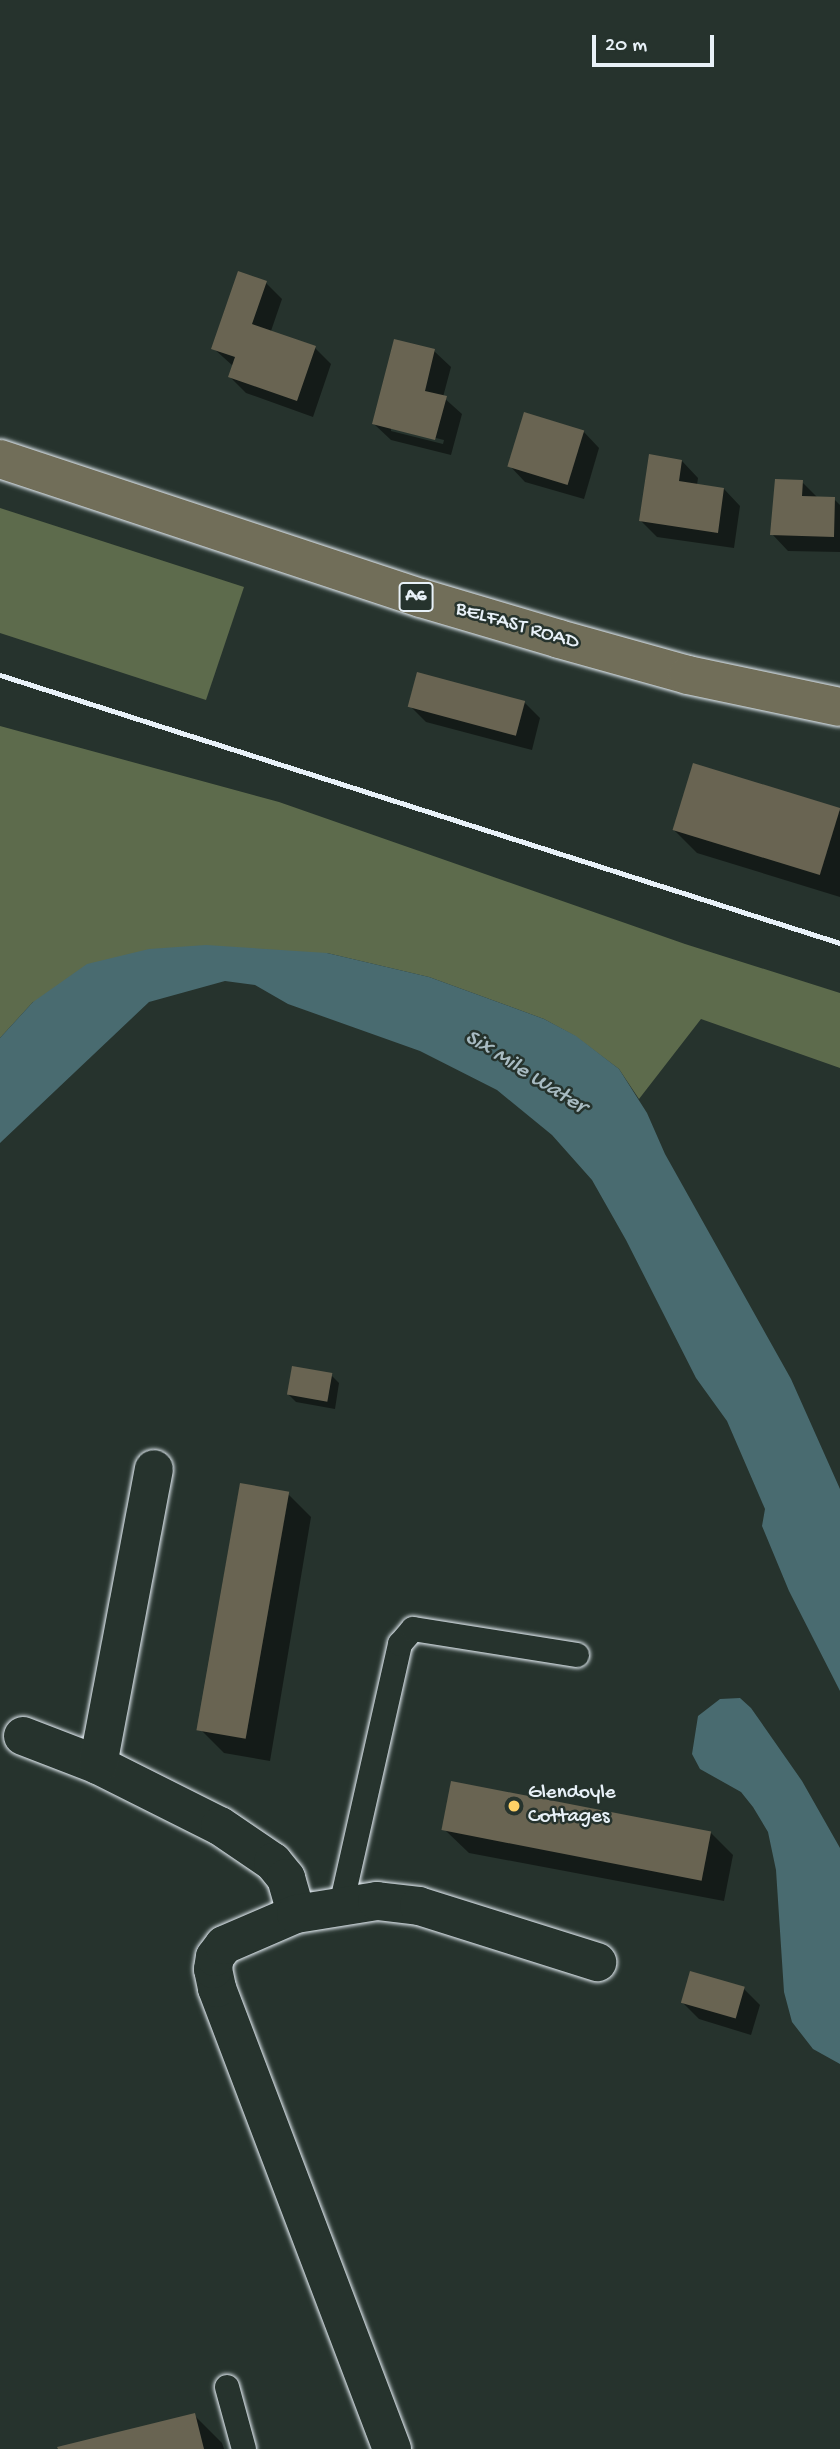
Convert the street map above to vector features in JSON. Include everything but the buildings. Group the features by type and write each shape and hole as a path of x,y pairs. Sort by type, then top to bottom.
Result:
{"main road":[{"name":"BELFAST ROAD","path":"0,459 421,598 559,639 688,675 840,707"}],"street":[{"path":"97,1765 154,1469"},
{"path":"23,1736 97,1765 220,1826 273,1861 286,1878 296,1914"},
{"path":"392,2449 216,1988 213,1969 215,1957 224,1945 296,1914 377,1901 419,1906 597,1962"}],"lane":[{"path":"341,1906 400,1644 412,1629 577,1655"},
{"path":"227,2387 244,2449"}],"green space":[{"path":"0,508 244,587 206,700 0,633"},
{"path":"0,726 279,802 685,944 840,993 840,1068 701,1019 639,1099 619,1069 575,1036 544,1019 429,977 327,953 33,1002 0,1038"}],"water":[{"name":"Six Mile Water","path":"206,945 327,953 429,977 544,1019 576,1036 619,1069 647,1113 665,1154 791,1379 840,1489 840,1691 789,1591 762,1526 765,1509 727,1421 696,1378 626,1240 592,1180 552,1135 497,1090 420,1051 288,1004 255,985 225,981 149,1002 0,1143 0,1038 33,1002 87,964 149,949"},
{"path":"740,1698 751,1708 802,1781 840,1848 840,2064 813,2049 792,2022 784,1992 776,1870 768,1832 741,1792 700,1769 692,1754 698,1716 720,1699"}],"railway":[{"path":"0,675 840,943"}],"place":[{"name":"Glendoyle Cottages","path":"514,1806"}]}
